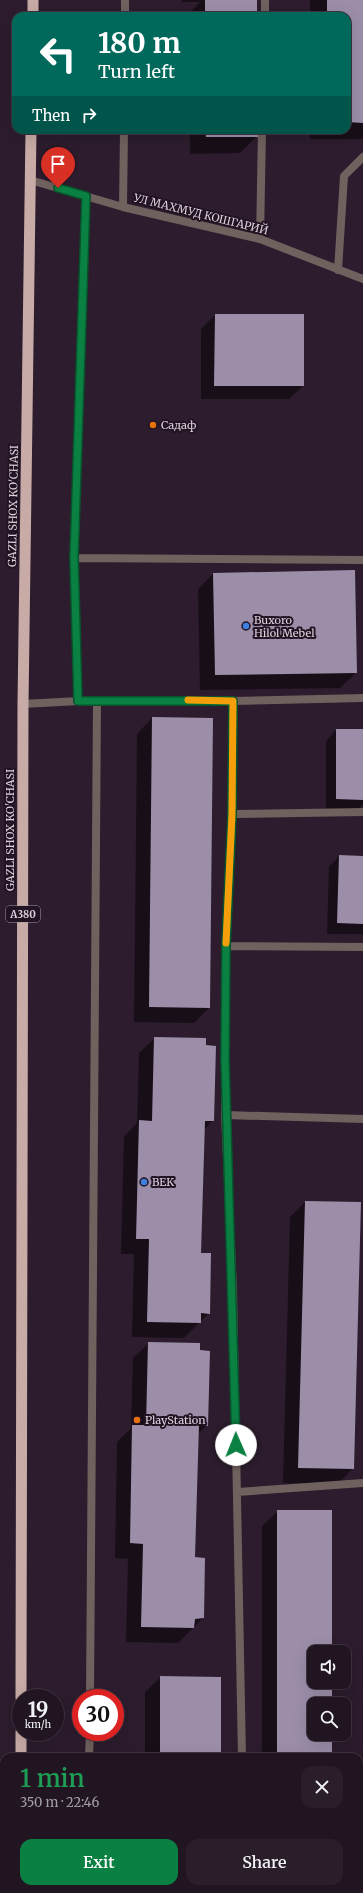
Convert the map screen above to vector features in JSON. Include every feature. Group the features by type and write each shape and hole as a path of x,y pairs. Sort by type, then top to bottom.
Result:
{"highway":[{"path":"33,0 33,12"},
{"name":"GAZLI SHOX KO'CHASI","path":"21,1689 23,704 31,134"},
{"path":"21,1741 21,1753"}],"street":[{"path":"125,0 125,12"},
{"path":"265,0 265,12"},
{"path":"123,207 124,134"},
{"path":"260,239 262,134"},
{"path":"338,270 344,176 363,157"},
{"name":"УЛ МАХМУД КОШГАРИЙ","path":"30,180 123,207 260,239 363,279"},
{"path":"78,701 74,558 86,196"},
{"path":"74,558 363,560"},
{"path":"23,704 96,700 233,701 363,698"},
{"path":"90,1689 96,700"},
{"path":"233,701 232,814 226,946 225,1115 233,1290 242,1753"},
{"path":"232,814 363,812"},
{"path":"226,946 363,947"},
{"path":"225,1115 363,1119"},
{"path":"237,1492 363,1483"},
{"path":"89,1753 90,1741"}],"building":[{"path":"205,0 257,0 257,12 205,12"},
{"path":"327,0 363,0 363,123 351,122 351,12 327,12"},
{"path":"206,134 258,134 258,137 206,137"},
{"path":"215,314 304,314 304,386 214,386"},
{"path":"355,570 357,673 215,675 213,573"},
{"path":"152,717 213,718 210,1008 149,1007"},
{"path":"336,729 363,729 363,800 336,799"},
{"path":"339,855 363,856 363,924 337,923"},
{"path":"154,1037 206,1038 206,1045 216,1046 214,1121 205,1121 201,1253 211,1253 210,1314 201,1313 201,1323 147,1322 149,1239 136,1239 139,1120 152,1121"},
{"path":"305,1201 361,1202 354,1469 298,1468"},
{"path":"148,1342 200,1343 200,1350 210,1351 208,1426 199,1425 195,1557 205,1558 204,1618 195,1619 194,1628 141,1627 143,1544 130,1543 132,1425 146,1425"},
{"path":"277,1510 332,1510 332,1645 307,1645 307,1689 332,1689 332,1697 307,1697 307,1741 332,1741 332,1753 277,1753"},
{"path":"160,1676 221,1677 221,1753 160,1753"}],"slow traffic":[{"path":"188,700 233,701 232,814 226,943"}],"place":[{"name":"Садаф","path":"153,425"},
{"name":"Buxoro Hilol Mebel","path":"246,626"},
{"name":"BEK","path":"144,1182"},
{"name":"PlayStation","path":"137,1420"}],"route":[{"path":"58,188 86,196 74,558 78,701 233,701 232,814 226,946 225,1115 233,1290 236,1445"}]}
